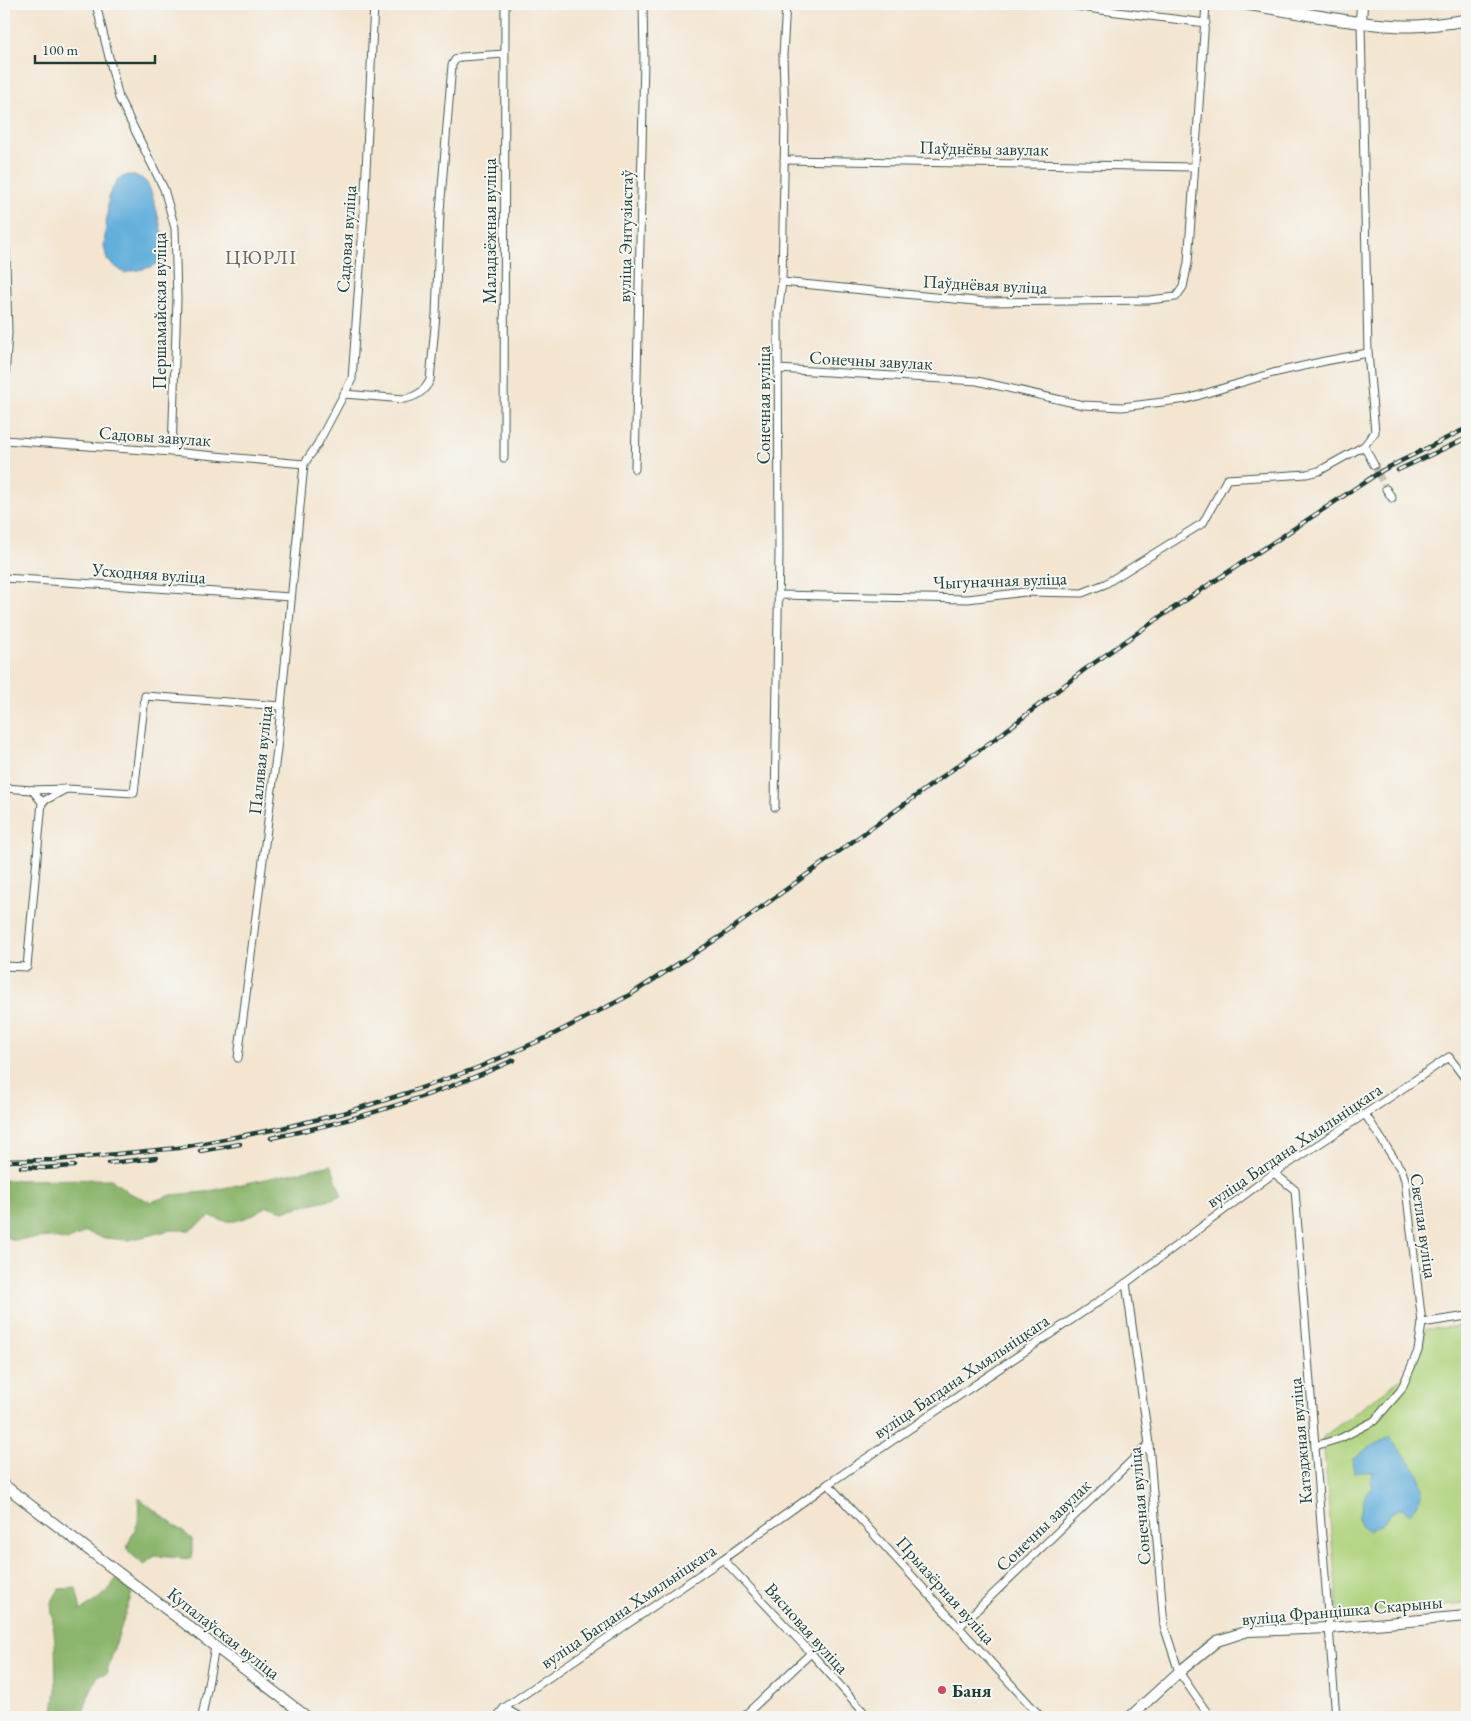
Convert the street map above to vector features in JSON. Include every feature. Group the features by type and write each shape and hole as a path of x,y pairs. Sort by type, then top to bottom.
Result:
{"main road":[{"path":"1246,4 1361,23 1404,26 1444,24 1467,20"}],"street":[{"name":"Першамайская вуліца","path":"96,4 118,98 164,189 175,228 177,299 172,452"},
{"name":"Садовая вуліца","path":"304,464 317,445 352,379 364,212 374,4"},
{"name":"Маладзёжная вуліца","path":"504,458 505,4"},
{"name":"вуліца Энтузіястаў","path":"635,470 644,58 643,4"},
{"name":"Сонечная вуліца","path":"775,807 778,595 778,313 782,282 785,119 783,55 786,4"},
{"path":"1064,4 1206,23"},
{"path":"1194,167 1206,4"},
{"path":"1362,4 1368,353 1375,432 1364,446 1374,465"},
{"path":"344,394 404,399 411,398 423,391 428,385 436,315 440,211 452,65 455,60 461,57 504,54"},
{"name":"Паўднёвы завулак","path":"784,160 1194,167"},
{"name":"Паўднёвая вуліца","path":"782,282 985,302 1019,303 1176,298 1183,287 1188,264 1194,167"},
{"path":"4,188 8,333 4,393"},
{"name":"Сонечны завулак","path":"778,369 977,381 1083,405 1122,407 1187,399 1325,360 1368,353"},
{"name":"Садовы завулак","path":"4,440 304,464"},
{"name":"Чыгуначная вуліца","path":"778,595 968,599 1025,592 1082,593 1105,584 1203,523 1227,479 1307,474 1319,471 1364,446"},
{"name":"Палявая вуліца","path":"238,1058 278,749 304,464"},
{"path":"1386,489 1392,498"},
{"name":"Усходняя вуліца","path":"4,578 291,597"},
{"path":"4,788 134,793 145,696 281,706"},
{"path":"42,802 67,789"},
{"path":"4,966 27,967 42,802 32,790"},
{"name":"вуліца Багдана Хмяльніцкага","path":"497,1717 504,1708 723,1559 828,1484 1126,1283 1274,1173 1449,1057 1467,1081"},
{"name":"Светлая вуліца","path":"1315,1446 1341,1438 1374,1421 1401,1390 1418,1350 1422,1323 1405,1180 1402,1171 1365,1114"},
{"name":"Катэджная вуліца","path":"1274,1173 1295,1190 1336,1717"},
{"name":"Сонечная вуліца","path":"1126,1283 1149,1444 1164,1626 1179,1672 1210,1717"},
{"path":"1422,1323 1467,1316"},
{"name":"Сонечны завулак","path":"959,1627 1149,1444"},
{"name":"Прыазёрная вуліца","path":"828,1484 1041,1717"},
{"name":"Купалаўская вуліца","path":"4,1485 307,1717"},
{"name":"Вясновая вуліца","path":"723,1559 868,1717"},
{"name":"вуліца Францішка Скарыны","path":"1130,1717 1179,1672 1217,1641 1248,1631 1330,1628 1467,1616"},
{"path":"202,1717 215,1647"},
{"path":"743,1717 811,1653"},
{"path":"504,1708 520,1717"}],"green space":[{"path":"331,1165 342,1196 283,1211 267,1206 254,1214 234,1221 226,1221 211,1216 190,1230 171,1230 129,1240 105,1238 86,1232 67,1241 49,1237 14,1240 4,1236 4,1180 111,1179 129,1193 151,1202 171,1195 205,1192"},
{"path":"1467,1326 1467,1604 1338,1614 1323,1437 1401,1379 1421,1352 1426,1329"},
{"path":"139,1498 192,1539 192,1559 155,1556 144,1565 129,1552 127,1546 138,1523"},
{"path":"116,1579 133,1590 106,1674 98,1675 88,1696 82,1717 52,1717 56,1691 55,1642 51,1603 59,1589 76,1588 81,1611 106,1593"}],"water":[{"path":"128,175 137,176 142,179 151,190 164,252 160,261 151,267 124,273 107,260 104,246 109,195 118,179"},
{"path":"1389,1437 1409,1460 1418,1474 1422,1487 1421,1494 1410,1513 1402,1508 1391,1513 1382,1524 1368,1531 1362,1527 1358,1519 1366,1493 1373,1488 1372,1472 1354,1472 1352,1460 1371,1446"}],"tunnel":[{"path":"1374,465 1386,489"}],"railway":[{"path":"4,1161 56,1160 178,1148 282,1128 344,1113 407,1093 477,1068 548,1037 628,996 723,935 999,736 1084,670 1160,617 1383,470 1467,428"},
{"path":"1398,470 1467,438"},
{"path":"271,1138 333,1124 395,1106 455,1085 514,1060"},
{"path":"200,1151 240,1144"},
{"path":"109,1163 156,1158"},
{"path":"21,1167 74,1166"}],"place":[{"name":"Баня","path":"942,1690"}],"district":[{"name":"ЦЮРЛІ","path":"261,257"}]}
